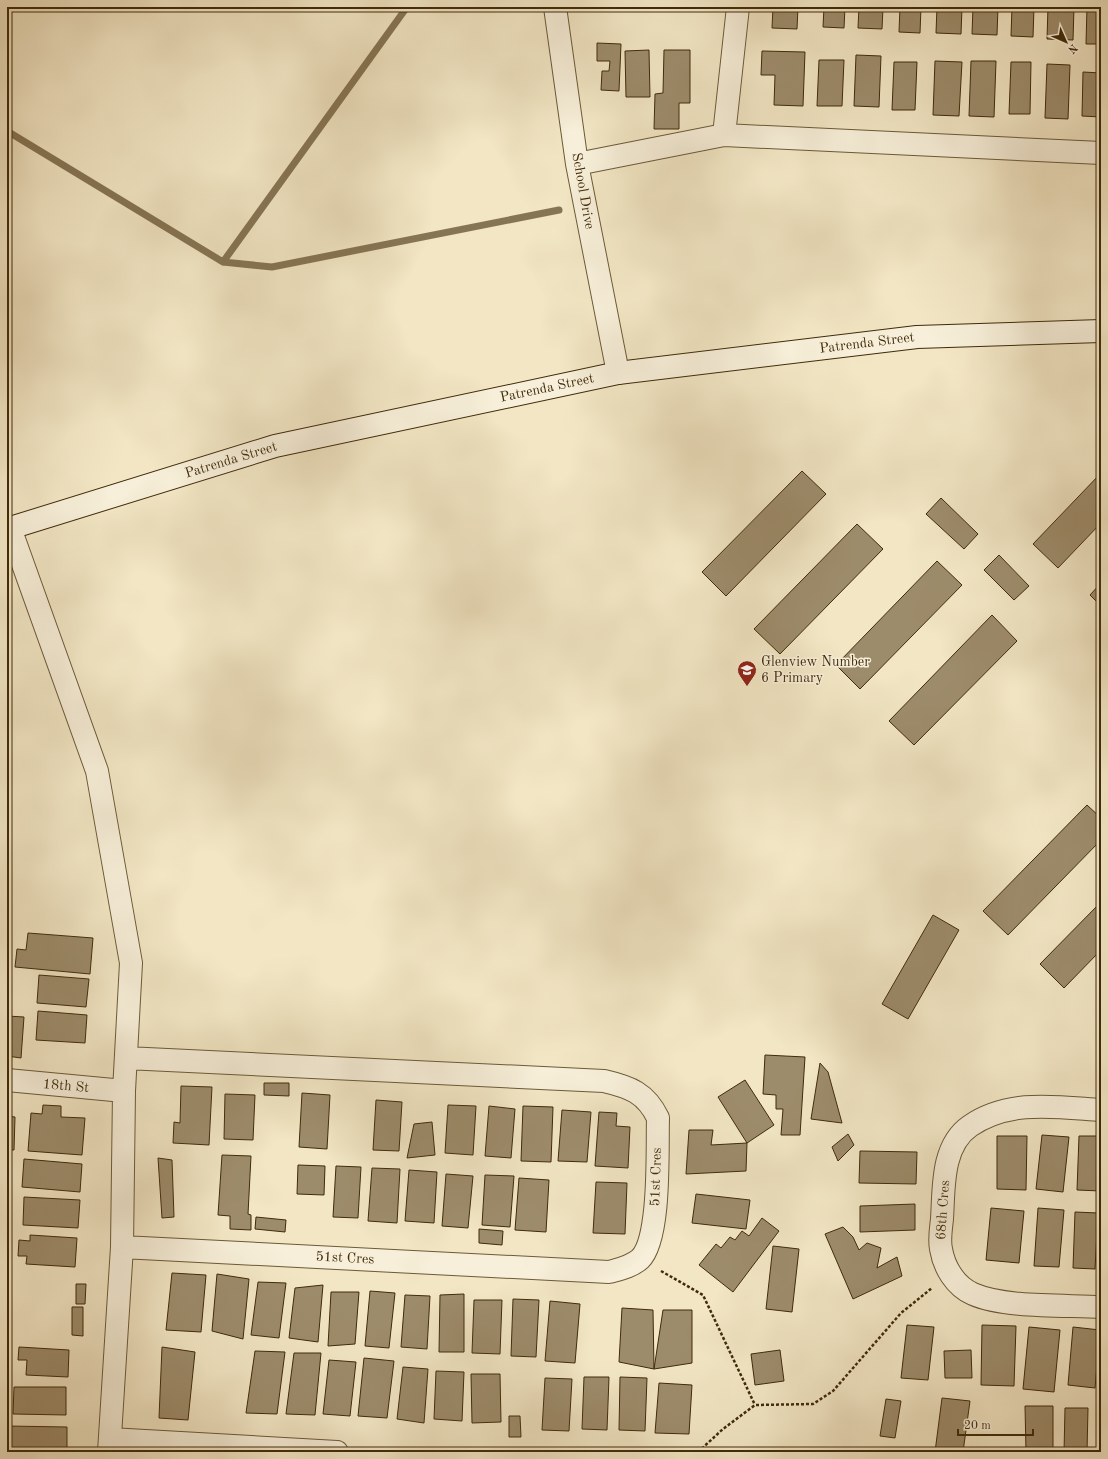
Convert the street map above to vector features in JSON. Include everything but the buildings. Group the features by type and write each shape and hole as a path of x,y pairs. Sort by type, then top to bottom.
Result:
{"street":[{"name":"School Drive","path":"555,7 577,164 618,373"},
{"path":"724,134 738,7"},
{"path":"577,164 724,134 1101,153"},
{"name":"Patrenda Street","path":"9,529 276,446 618,373 917,337 1101,331"},
{"path":"9,529 97,771 131,963 124,1091 122,1248 110,1446 337,1452"},
{"name":"51st Cres","path":"122,1248 609,1272 627,1267 640,1259 650,1243 654,1219 658,1118 653,1107 643,1096 626,1086 604,1081 126,1058"},
{"name":"18th St","path":"7,1080 124,1091"},
{"name":"68th Cres","path":"1101,1110 1035,1106 1010,1108 988,1115 968,1127 953,1146 946,1169 940,1247 945,1265 950,1273 954,1279 971,1294 996,1302 1101,1307"}],"path":[{"path":"640,1259 703,1295 755,1405"},
{"path":"698,1452 723,1429 755,1405 813,1404 833,1391 902,1313 950,1273"}],"waterway":[{"path":"223,262 407,7"},
{"path":"7,131 223,262 272,267 559,210"}],"place":[{"name":"Glenview Number 6 Primary","path":"747,687"}]}
